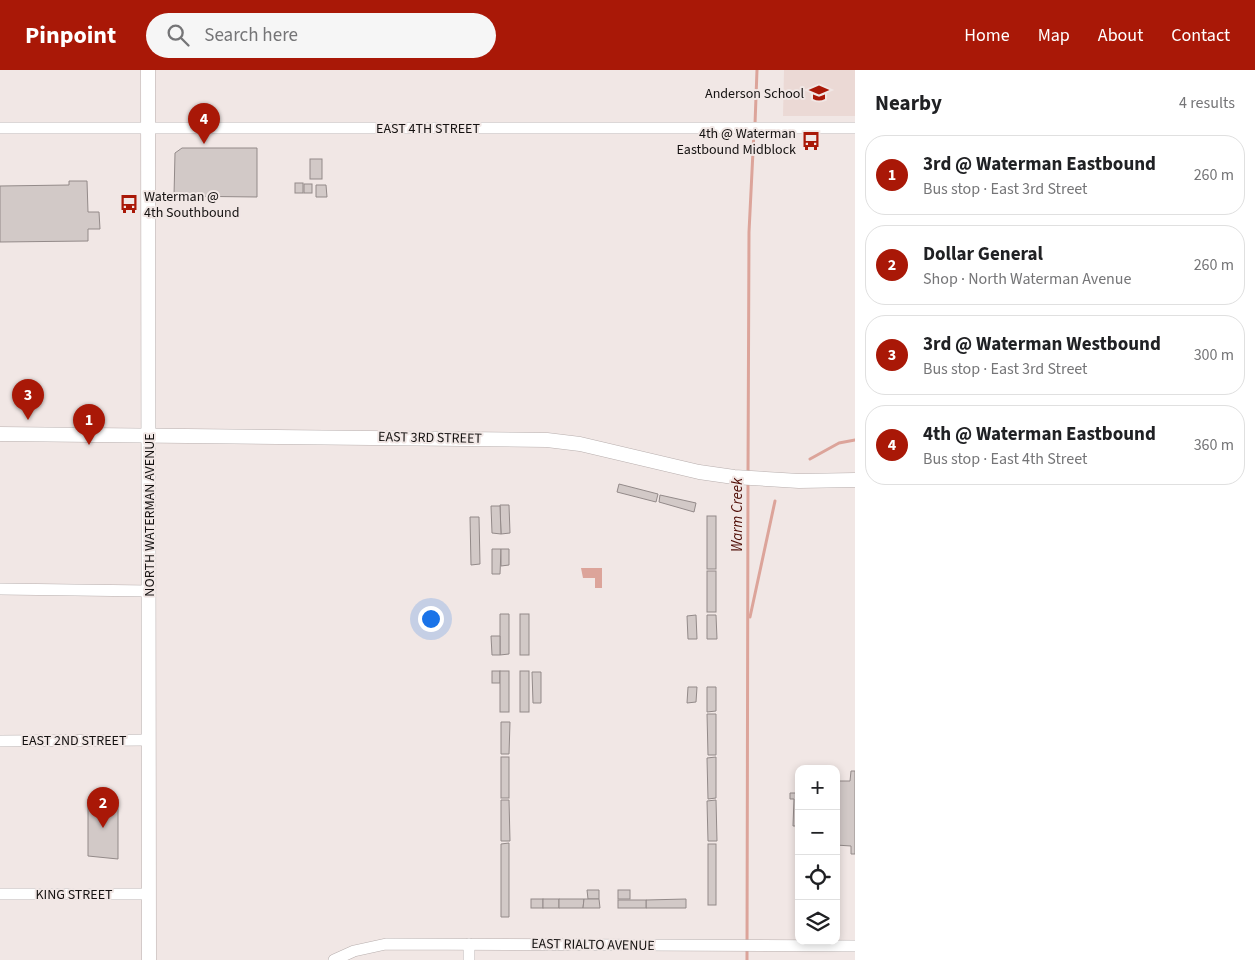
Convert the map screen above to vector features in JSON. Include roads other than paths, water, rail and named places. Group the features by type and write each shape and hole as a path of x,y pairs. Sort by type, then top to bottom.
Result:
{"main road":[{"name":"NORTH WATERMAN AVENUE","path":"148,70 150,434 149,960"},
{"name":"EAST 3RD STREET","path":"0,434 150,434 547,440 580,444 699,472 734,477 855,480"}],"street":[{"name":"EAST 4TH STREET","path":"0,128 855,128"},
{"path":"0,589 149,591"},
{"name":"EAST 2ND STREET","path":"0,741 149,740"},
{"name":"KING STREET","path":"0,894 149,894"},
{"name":"EAST RIALTO AVENUE","path":"334,960 354,951 386,944 855,946"},
{"path":"469,944 470,960"}],"waterway":[{"name":"Warm Creek","path":"755,124 757,70"},
{"name":"Warm Creek","path":"748,474 749,232 754,131"},
{"path":"810,459 839,443 855,440"},
{"name":"Warm Creek","path":"747,960 748,480"},
{"path":"750,617 775,501"}],"place":[{"name":"Anderson School","path":"819,93"},
{"name":"4th @ Waterman Eastbound Midblock","path":"811,141"},
{"name":"4th @ Waterman Eastbound","path":"204,144"},
{"name":"Waterman @ 4th Southbound","path":"129,204"},
{"name":"3rd @ Waterman Westbound","path":"28,420"},
{"name":"3rd @ Waterman Eastbound","path":"89,445"},
{"name":"Dollar General","path":"103,828"}]}
